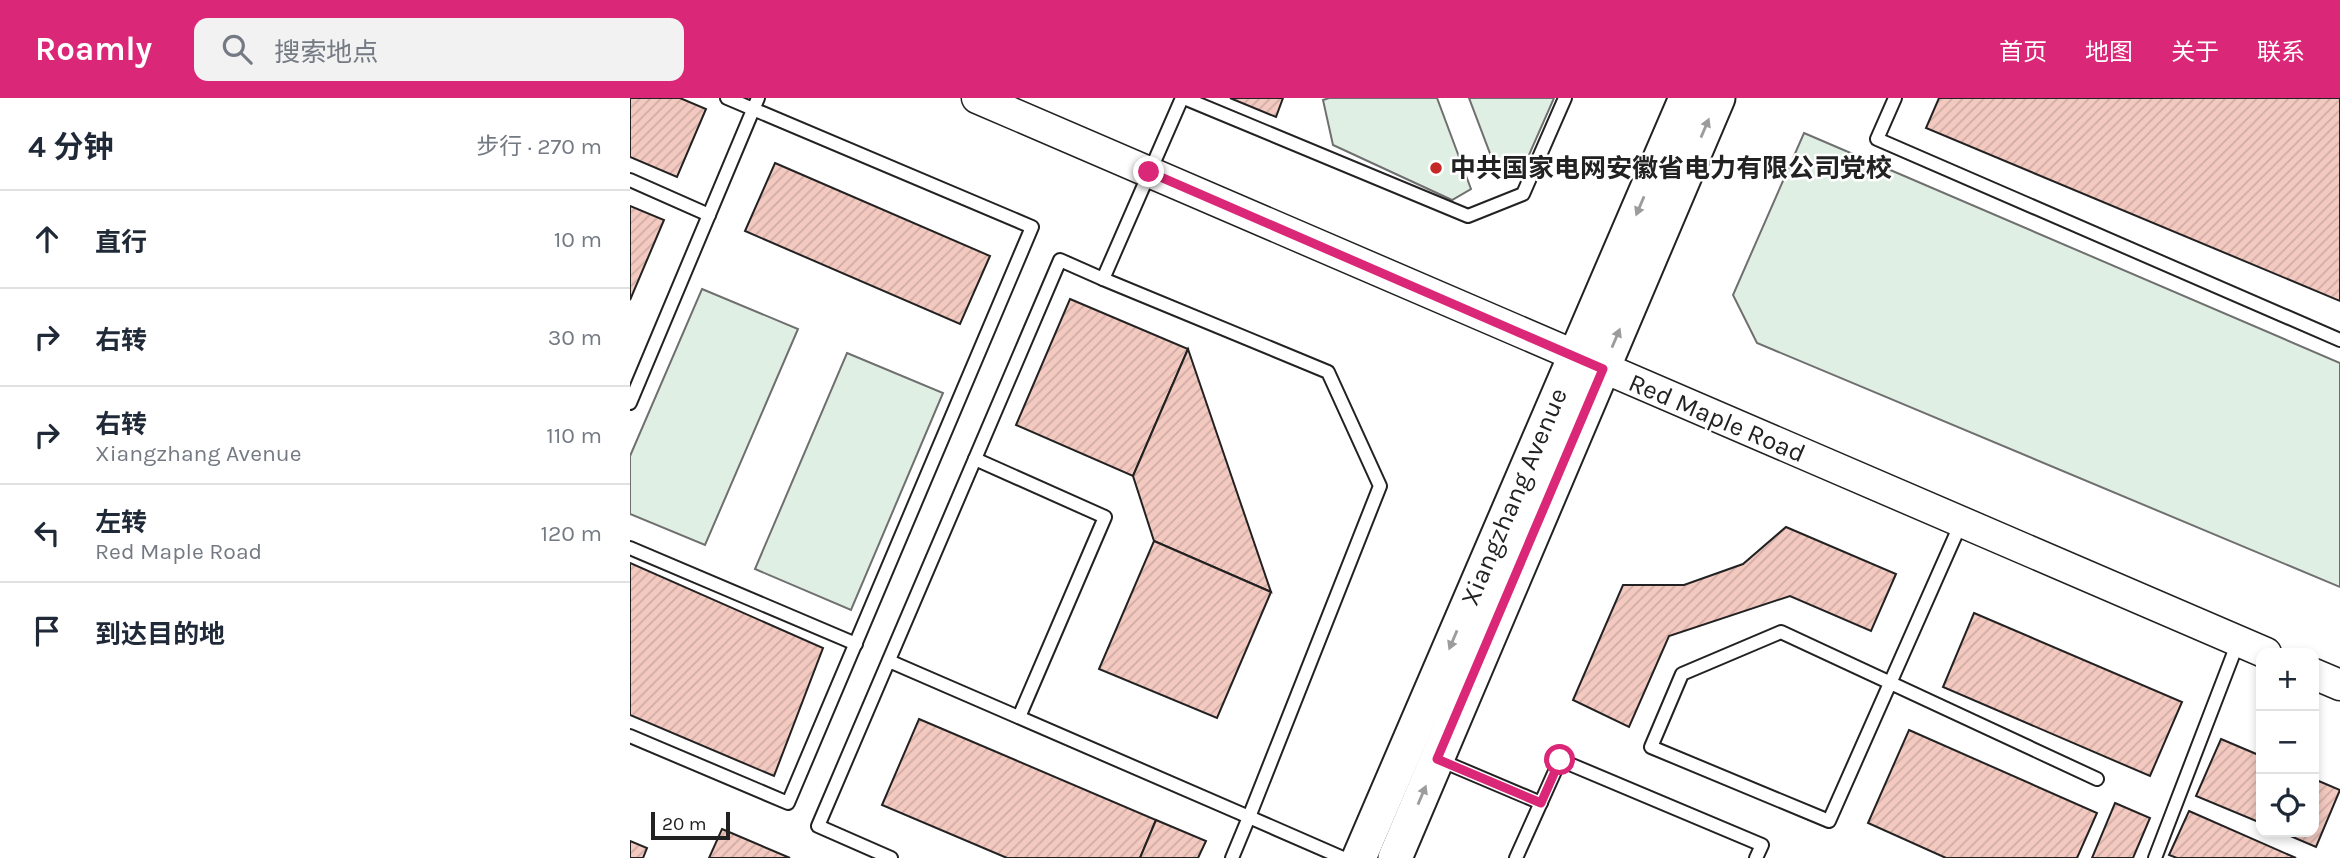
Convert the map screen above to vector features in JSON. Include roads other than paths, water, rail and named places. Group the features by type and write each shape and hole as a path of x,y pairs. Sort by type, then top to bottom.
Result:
{"main road":[{"name":"Xiangzhang Avenue","path":"1395,858 1437,759 1589,363 1686,98"},
{"name":"Xiangzhang Avenue","path":"1359,858 1589,363 1718,98"}],"street":[{"name":"Red Maple Road","path":"977,98 2256,649"},
{"path":"2319,676 2340,685"}],"lane":[{"path":"630,736 788,803 1032,227 756,104 726,98"},
{"path":"1103,279 1183,98 1468,216 1522,194 1566,98"},
{"path":"1895,98 1877,139 2340,340"},
{"path":"630,403 756,104"},
{"path":"630,180 709,215"},
{"path":"891,858 818,826 1060,260 1328,372 1380,486 1232,858"},
{"path":"975,459 1105,517 1018,717"},
{"path":"1961,523 1890,683 1829,821 1651,747 1682,674 1781,632 1890,683 2097,779"},
{"path":"630,548 856,644"},
{"path":"2155,858 2238,641"},
{"path":"889,661 1343,858"},
{"path":"1437,759 1541,803"},
{"path":"1516,858 1560,760 1762,845 1756,858"}],"place":[{"name":"中共国家电网安徽省电力有限公司党校","path":"1436,168"}]}
